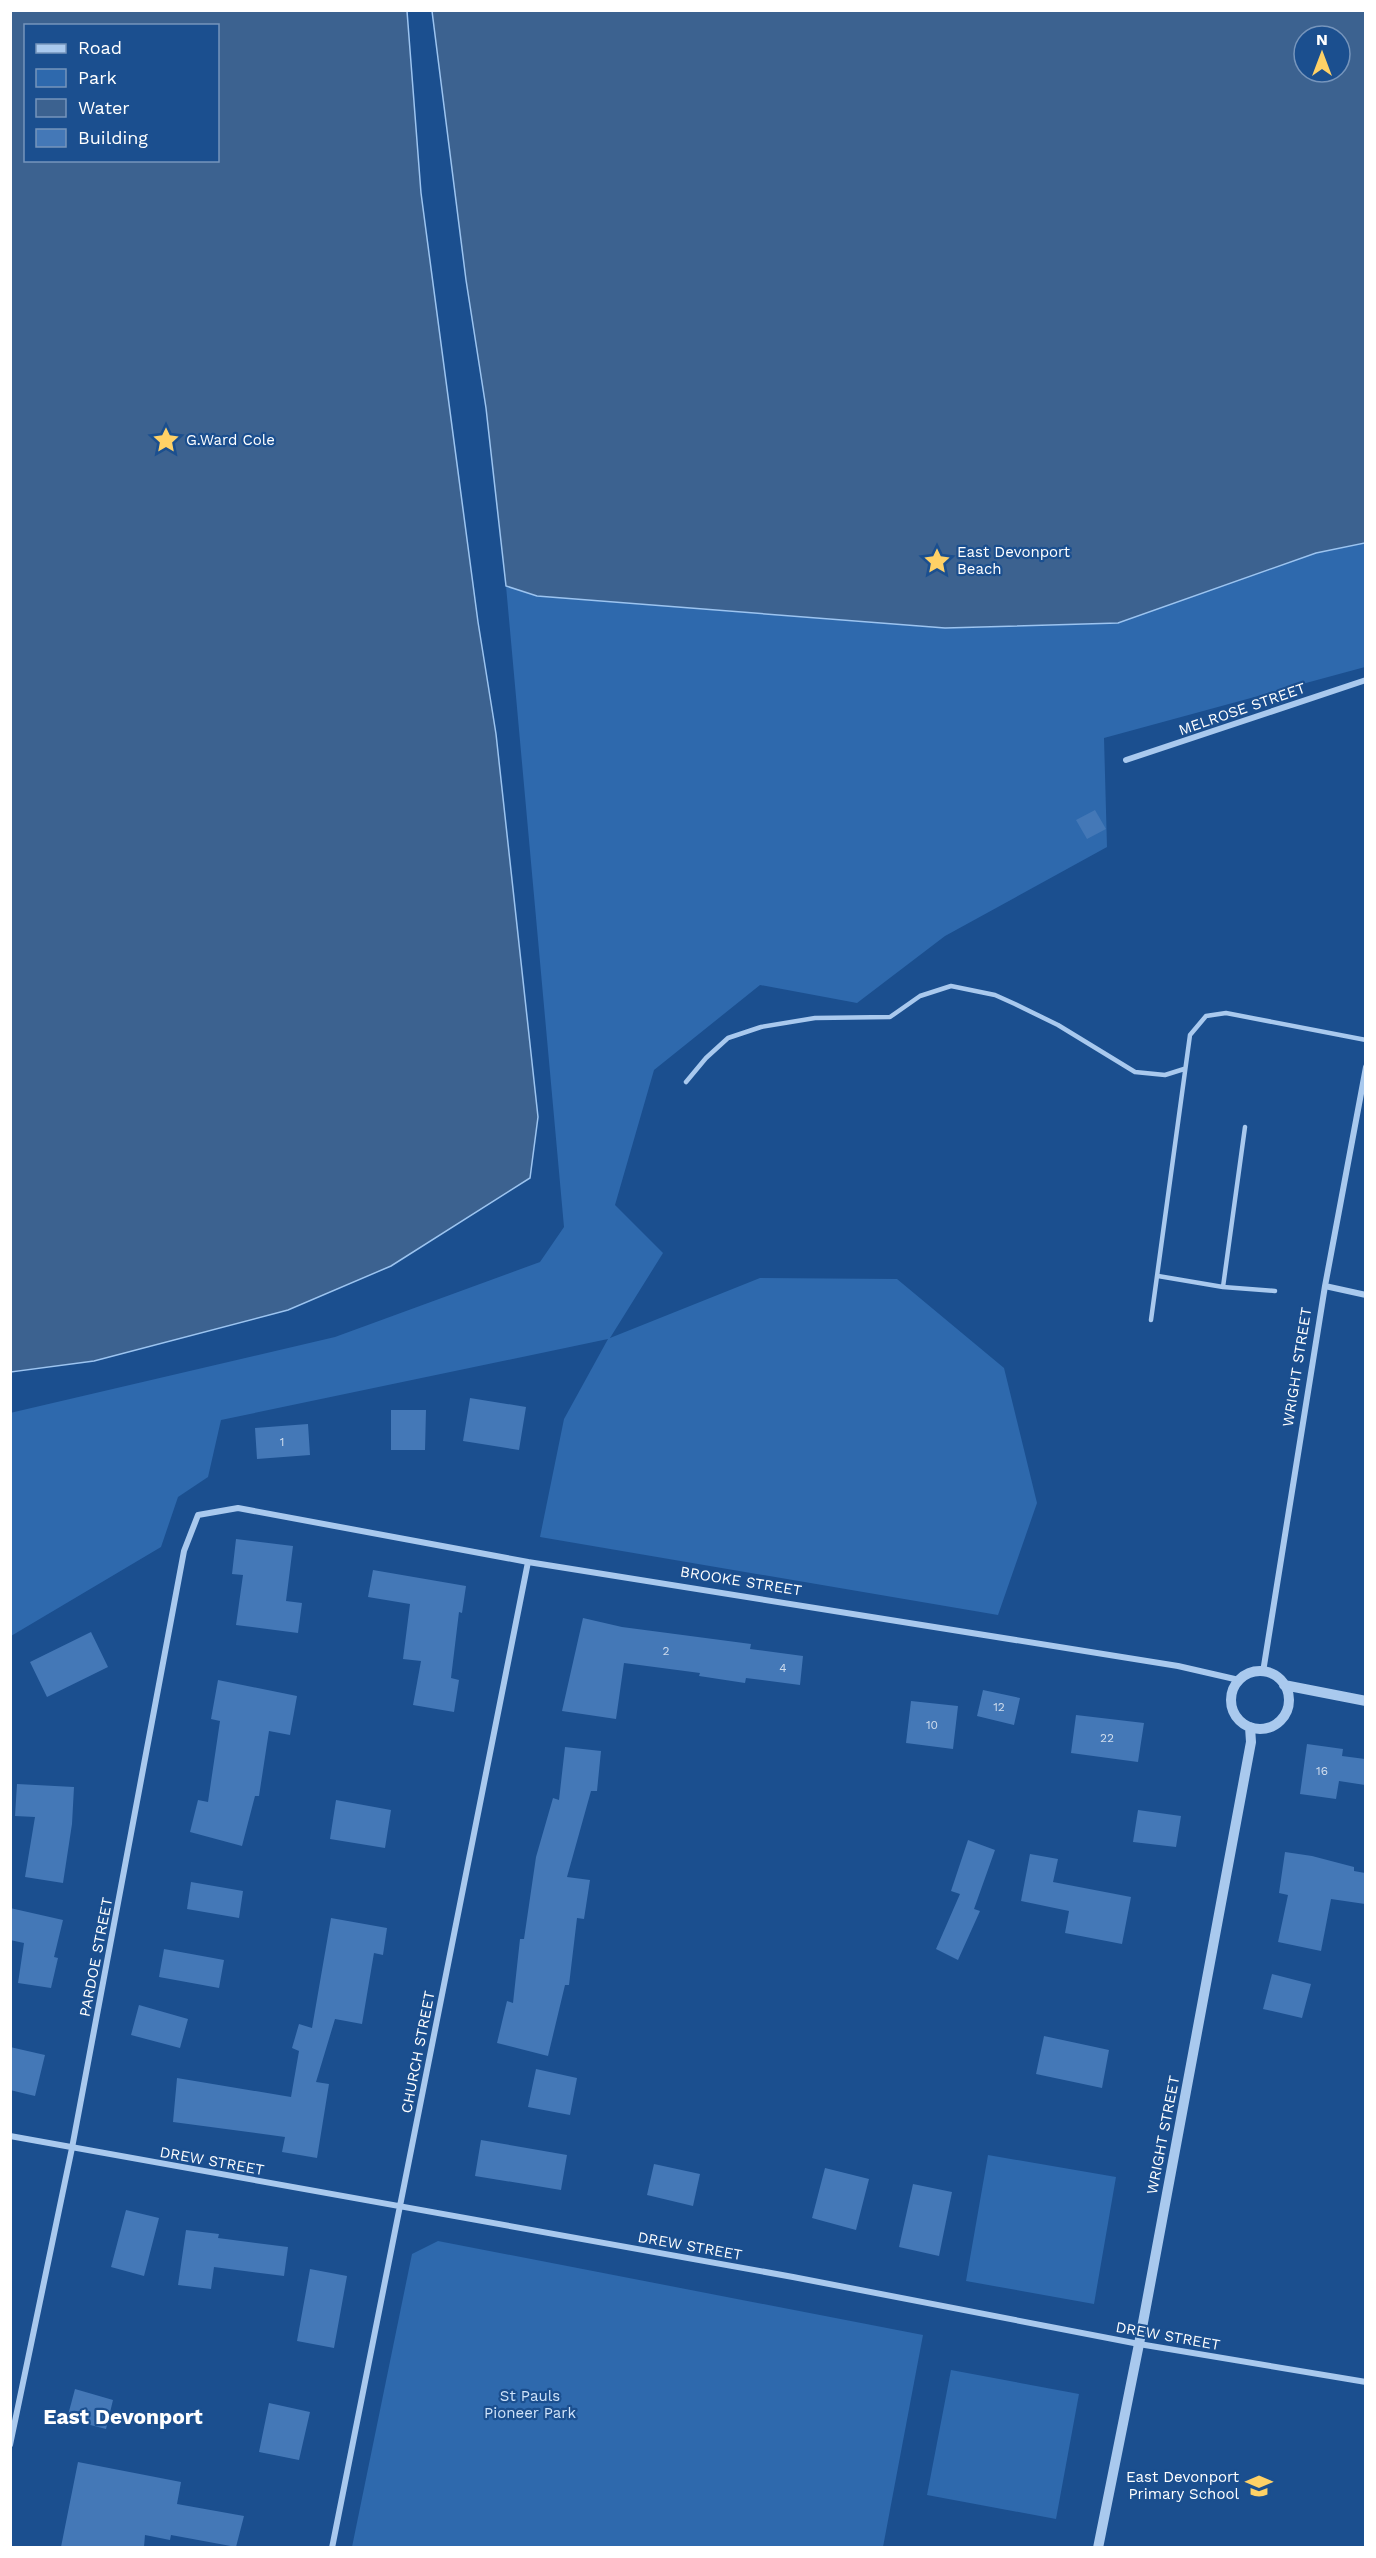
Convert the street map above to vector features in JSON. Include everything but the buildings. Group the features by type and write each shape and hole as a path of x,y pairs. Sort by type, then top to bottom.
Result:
{"street":[{"name":"MELROSE STREET","path":"1126,760 1365,680"},
{"name":"WRIGHT STREET","path":"1263,1672 1325,1286 1365,1067"},
{"path":"1325,1286 1365,1295"},
{"name":"BROOKE STREET","path":"238,1508 528,1562 1166,1664 1239,1680"},
{"name":"PARDOE STREET","path":"10,2445 72,2148 184,1551 198,1515 238,1508"},
{"name":"CHURCH STREET","path":"332,2547 528,1562"},
{"path":"1254,1672 1263,1672 1279,1678 1284,1685 1289,1702 1282,1718 1268,1728 1250,1727 1236,1715 1231,1697 1239,1680 1254,1672"},
{"path":"1284,1685 1365,1701"},
{"name":"WRIGHT STREET","path":"1098,2547 1139,2344 1251,1742 1250,1727"},
{"name":"DREW STREET","path":"10,2136 399,2208 793,2277 1139,2344 1365,2382"}],"lane":[{"path":"686,1082 706,1058 728,1038 761,1027 815,1018 890,1017 920,996 951,986 995,995 1016,1004 1058,1025 1135,1072 1165,1075 1184,1069"},
{"path":"1151,1320 1190,1035 1206,1016 1226,1013 1365,1040"},
{"path":"1223,1287 1245,1127"},
{"path":"1158,1276 1223,1287 1275,1291"}],"green space":[{"path":"1365,543 1365,667 1104,738 1107,847 945,936 857,1003 760,985 654,1070 615,1205 663,1253 610,1338 760,1278 897,1279 1004,1368 1037,1503 998,1615 540,1537 564,1419 608,1339 221,1420 208,1477 178,1497 161,1547 11,1636 10,1413 335,1337 540,1262 564,1227 506,586 537,596 945,628 1118,623 1316,553"},
{"path":"988,2155 1116,2177 1094,2304 966,2281"},
{"name":"St Pauls Pioneer Park","path":"438,2241 923,2335 883,2547 352,2547 412,2254"},
{"path":"951,2370 1079,2394 1056,2519 927,2495"}],"water":[{"path":"10,11 407,11 421,193 478,622 496,734 538,1117 530,1178 391,1266 288,1310 94,1361 11,1372"},
{"path":"432,11 1365,11 1365,543 1316,553 1118,623 945,628 537,596 506,586 486,408 466,280"}],"place":[{"name":"G.Ward Cole","path":"166,440"},
{"name":"East Devonport Beach","path":"937,561"},
{"name":"East Devonport Primary School","path":"1259,2486"}],"district":[{"name":"East Devonport","path":"123,2417"}]}
